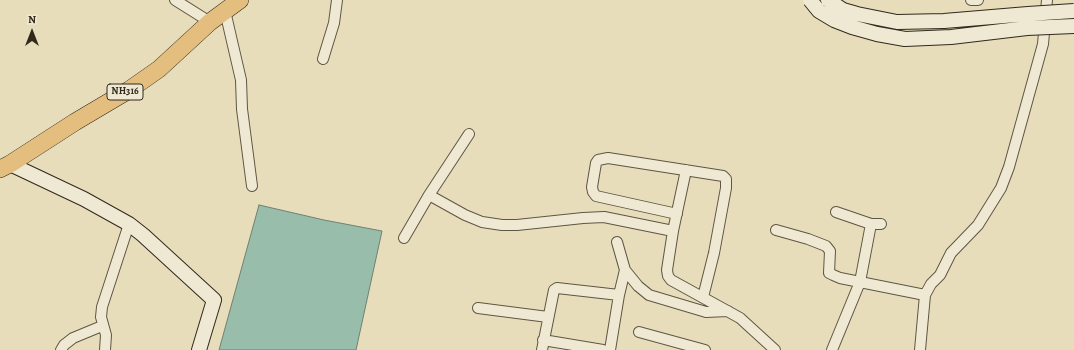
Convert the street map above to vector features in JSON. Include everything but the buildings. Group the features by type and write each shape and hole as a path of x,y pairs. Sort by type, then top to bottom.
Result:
{"highway":[{"name":"NH316","path":"3,165 129,90 159,68 232,4"}],"main road":[{"path":"810,0 820,11 834,20 877,34 905,38 944,37 1027,28 1074,26"},
{"path":"828,0 843,10 897,22 944,21 1074,11"},
{"path":"3,165 84,199 129,224 144,235 214,300 199,350"}],"street":[{"path":"175,0 210,22"},
{"path":"323,59 334,23 338,0"},
{"path":"971,0 978,0"},
{"path":"920,350 925,295 931,284 940,275 951,253 978,224 1001,188 1043,44 1047,0"},
{"path":"232,4 252,186"},
{"path":"404,238 429,195 469,134"},
{"path":"677,214 596,196 592,188 596,163 598,160 608,158 723,176 726,179 727,183 714,253 703,298"},
{"path":"686,170 673,231 667,270 668,276 671,280 740,318 775,350"},
{"path":"429,195 465,215 482,222 502,226 517,226 575,218 604,217 673,231"},
{"path":"832,350 860,282 876,224 836,212"},
{"path":"105,350 106,336 102,326 102,307 129,224"},
{"path":"776,230 826,246 830,251 829,273 840,278 925,295"},
{"path":"617,242 625,270 638,286 649,295 706,312 728,311"},
{"path":"610,350 619,295 625,270"},
{"path":"603,350 542,345 552,294 557,288 619,295"},
{"path":"478,308 548,317"},
{"path":"61,350 64,345 73,338 102,326"},
{"path":"639,332 705,350"}],"shaded area":[{"path":"259,205 324,220 382,231 356,350 219,350"}]}
